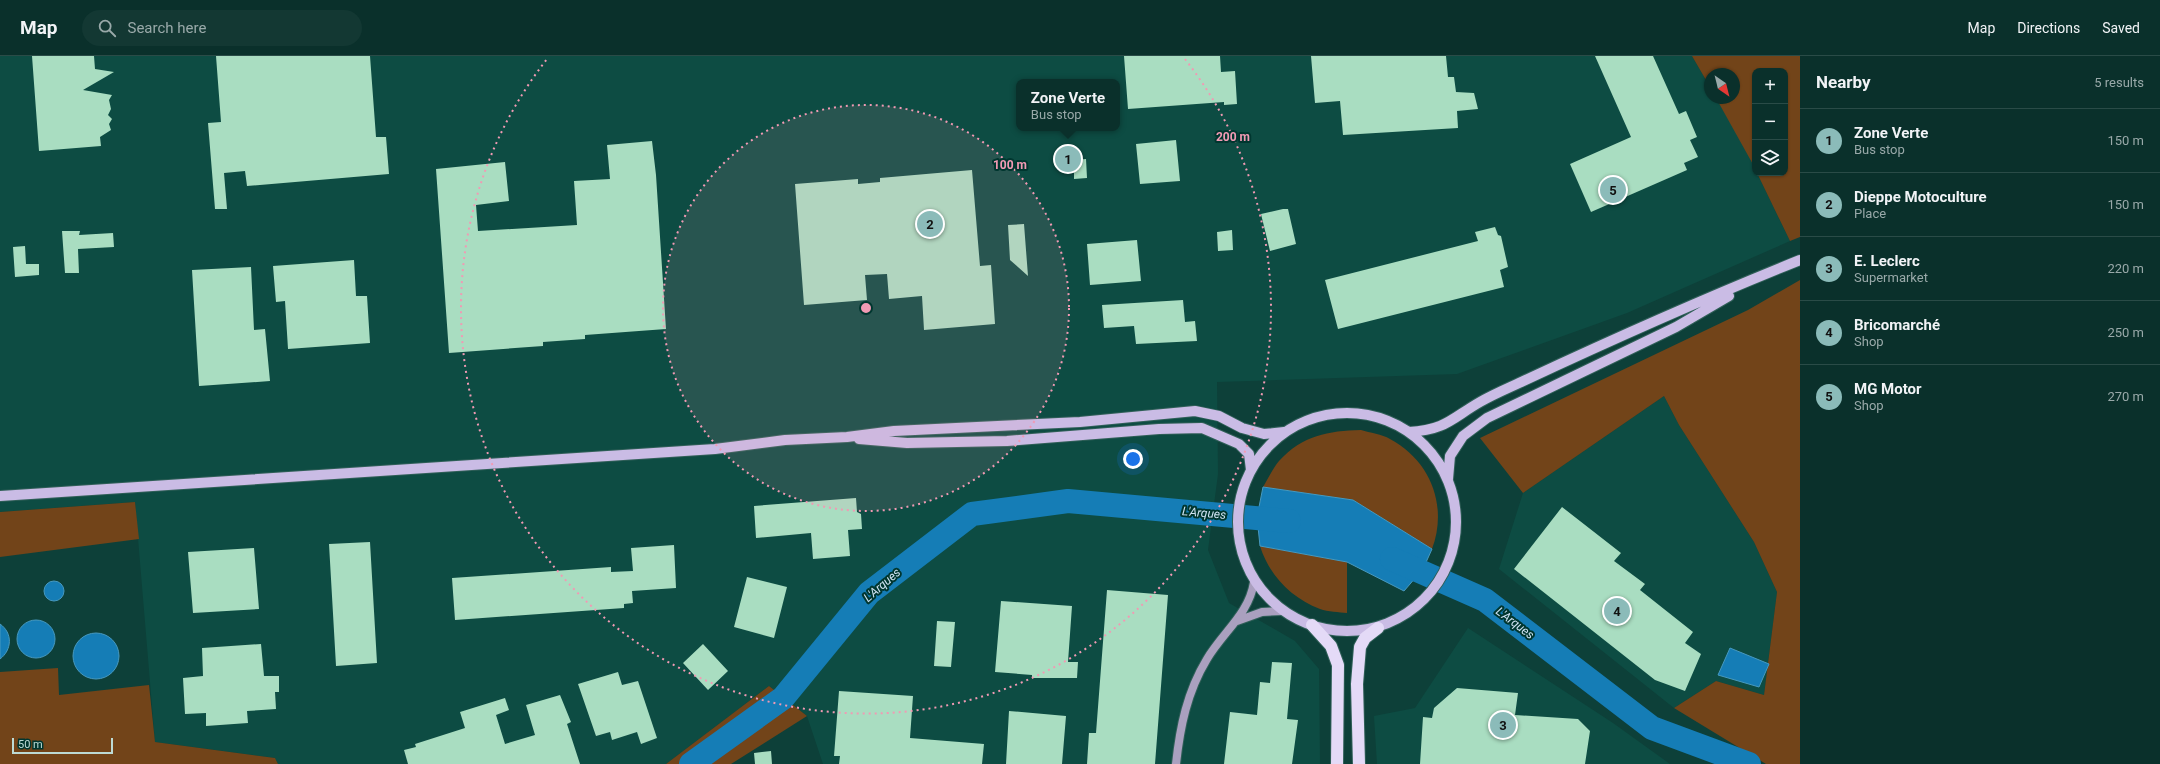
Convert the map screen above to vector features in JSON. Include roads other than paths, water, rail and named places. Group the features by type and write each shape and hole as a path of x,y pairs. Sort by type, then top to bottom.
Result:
{"highway":[{"path":"1312,625 1331,646 1338,665 1337,764"},
{"path":"1359,764 1357,684 1360,647 1365,638 1378,628"}],"main road":[{"path":"1409,432 1427,431 1453,422 1480,402 1518,384 1640,328 1799,260"},
{"path":"1448,482 1450,456 1463,436 1487,418 1676,327 1763,276"},
{"path":"0,496 715,449 785,440 847,437 894,431 1080,422 1195,412 1219,416 1242,428 1264,434 1284,432"},
{"path":"1338,413 1376,416 1409,432 1428,448 1443,468 1455,504 1456,527 1450,562 1438,585 1420,604 1400,618 1378,628 1356,632 1334,631 1312,625 1282,611 1270,601 1254,582 1244,557 1239,539 1238,520 1240,502 1251,470 1265,450 1284,432 1317,415 1338,413"},
{"path":"847,437 907,443 1007,441 1159,428 1202,428 1239,444 1249,454 1251,470"},
{"path":"1176,764 1183,716 1189,696 1209,655 1246,607 1252,594 1254,582"},
{"path":"1236,621 1262,612 1282,611"}],"water":[{"path":"1263,487 1353,500 1432,549 1423,569 1404,591 1347,562 1260,546 1257,517"},
{"path":"50,581 58,581 64,587 64,595 58,601 50,601 44,595 44,587"},
{"path":"32,620 40,620 47,623 52,628 55,639 52,650 47,655 40,658 32,658 25,655 20,650 17,643 17,635 20,628 25,623"},
{"path":"0,624 7,632 9,637 9,646 7,651 0,659"},
{"path":"92,633 100,633 109,637 115,643 119,656 115,669 109,675 100,679 92,679 83,675 77,669 73,660 73,652 77,643 83,637"},
{"path":"1730,648 1769,664 1759,687 1718,675"}],"waterway":[{"name":"L'Arques","path":"691,764 783,698 869,593 972,514 1068,501 1289,521"},
{"name":"L'Arques","path":"1392,559 1485,600 1652,728 1749,764"}],"place":[{"name":"Zone Verte","path":"1068,159"},
{"name":"MG Motor","path":"1613,190"},
{"name":"Dieppe Motoculture","path":"930,224"},
{"name":"Bricomarché","path":"1617,611"},
{"name":"E. Leclerc","path":"1503,725"}]}
